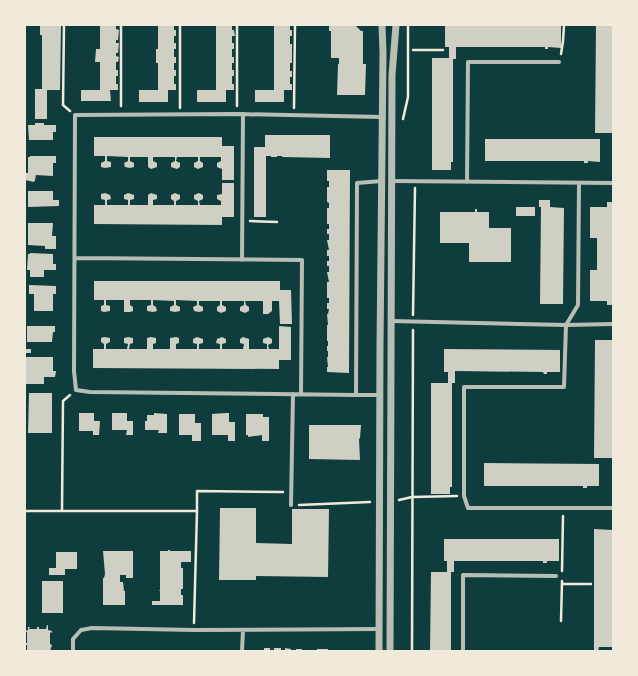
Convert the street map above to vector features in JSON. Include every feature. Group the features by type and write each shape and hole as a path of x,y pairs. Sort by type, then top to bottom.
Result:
{"street":[{"path":"379,651 382,25"},
{"path":"390,651 392,75 396,25"},
{"path":"467,182 468,62 559,62"},
{"path":"242,114 242,260"},
{"path":"391,395 90,392 76,390 74,371 75,115 242,114 392,117"},
{"path":"356,395 357,183 382,181 613,183"},
{"path":"579,183 578,305 566,325 564,387 464,387 464,496 468,508 613,508"},
{"path":"75,258 302,260 301,394"},
{"path":"380,321 566,325 613,324"},
{"path":"291,505 293,394"},
{"path":"463,651 463,575 556,576"},
{"path":"73,651 73,639 81,630 92,628 194,630 390,629"},
{"path":"242,651 243,630"}],"path":[{"path":"64,25 63,105 75,115"},
{"path":"121,25 121,114"},
{"path":"180,25 180,114"},
{"path":"236,114 237,25"},
{"path":"294,115 295,25"},
{"path":"402,120 408,97 408,25"},
{"path":"559,62 564,25"},
{"path":"413,50 443,50"},
{"path":"412,651 415,181"},
{"path":"242,221 277,222"},
{"path":"62,511 63,401 76,390"},
{"path":"194,630 197,491 292,492"},
{"path":"390,502 412,497 464,496"},
{"path":"291,505 380,502"},
{"path":"561,622 562,509"},
{"path":"25,511 197,511"},
{"path":"556,576 562,574"},
{"path":"562,584 591,584"}],"building":[{"path":"40,25 61,25 60,90 47,90 47,119 35,119 35,89 42,89 42,35 40,35"},
{"path":"100,25 116,25 116,29 119,30 118,40 116,40 116,43 119,43 118,53 116,53 116,56 119,57 118,62 116,62 118,76 116,76 116,84 118,84 118,90 110,90 111,101 81,101 81,90 100,90 100,62 95,62 96,49 100,49"},
{"path":"158,25 174,25 174,30 176,30 176,36 174,36 176,49 174,49 174,57 176,57 176,63 174,63 174,70 176,70 176,76 174,76 174,84 176,84 176,90 168,90 168,102 139,102 139,90 158,90 158,63 156,63 156,49 158,49"},
{"path":"216,25 232,25 232,30 234,30 235,36 232,36 234,49 232,49 232,57 234,57 234,63 232,63 232,70 234,70 234,76 232,76 232,84 234,84 234,90 226,90 226,102 197,102 197,90 216,90"},
{"path":"274,25 290,25 290,30 292,30 292,36 290,36 290,44 292,44 292,63 290,63 290,71 292,71 292,77 290,77 290,84 292,84 292,90 284,90 284,102 255,102 255,90 274,90"},
{"path":"329,25 355,25 363,31 363,64 366,64 365,95 337,95 339,58 331,58 331,31 329,31"},
{"path":"445,25 561,25 561,48 456,47 456,59 453,59 453,162 451,162 451,170 432,170 432,58 449,58 449,47 445,47"},
{"path":"596,25 613,25 613,133 595,133"},
{"path":"35,123 56,125 56,132 53,132 53,140 29,140 28,125 35,125"},
{"path":"265,135 330,135 330,158 266,156 266,217 254,217 254,147 265,147"},
{"path":"94,137 222,137 222,146 234,146 234,180 222,180 222,169 217,167 217,163 221,161 221,157 200,157 203,167 198,169 194,167 194,163 198,161 198,157 177,157 176,161 180,163 180,167 177,169 171,167 171,163 175,161 175,157 153,157 153,161 157,163 157,167 151,169 148,167 148,157 130,157 130,161 134,163 134,167 130,168 125,167 124,163 128,161 128,157 107,156 107,161 111,162 111,167 101,167 101,163 105,161 105,156 94,156"},
{"path":"485,139 600,139 600,162 485,161"},
{"path":"56,156 56,163 53,163 53,176 36,175 34,182 25,180 25,173 28,173 28,157"},
{"path":"327,170 350,170 349,373 327,372 327,314 329,309 327,309 327,303 329,303 329,298 327,298 327,282 329,282 327,272 329,272 329,266 327,266 327,261 329,261 329,256 327,256 327,250 329,250 327,240 329,240 329,234 327,234 327,229 329,229 329,224 327,224 327,208 329,208 329,203 327,202 327,187 329,187 329,181 327,181"},
{"path":"222,183 234,183 234,217 222,217 222,225 94,224 94,205 105,205 105,200 101,199 101,194 105,193 110,195 111,199 107,200 107,205 128,205 128,200 124,199 124,195 128,193 134,195 134,199 130,200 130,205 148,205 148,195 151,193 157,195 157,199 153,200 153,205 174,205 171,195 175,193 180,195 180,199 176,201 176,205 198,205 198,201 194,199 194,195 199,193 203,195 203,199 199,201 200,205 221,205 221,201 217,199 217,195 222,194"},
{"path":"28,191 53,191 53,200 59,200 59,206 28,207"},
{"path":"539,200 550,200 550,207 564,208 563,304 540,304 541,207 539,207"},
{"path":"607,202 613,202 613,305 607,305 607,301 590,301 590,270 597,270 597,238 590,238 590,207 607,207"},
{"path":"516,207 535,207 535,216 516,216"},
{"path":"475,209 477,209 477,212 489,212 489,228 511,228 511,262 469,262 469,243 440,243 440,212 475,212"},
{"path":"28,223 53,223 52,236 56,236 56,249 45,249 45,246 28,245"},
{"path":"28,254 53,254 53,264 56,264 56,270 44,270 44,277 30,277 30,270 27,270"},
{"path":"94,281 280,281 280,290 291,290 292,324 280,324 279,301 272,301 272,311 268,314 263,314 263,301 245,301 246,305 249,307 249,311 245,313 240,311 240,307 244,305 244,301 222,301 222,305 226,307 226,311 221,313 217,311 220,301 199,301 199,305 203,307 203,311 199,312 194,311 193,307 197,305 197,301 176,300 176,305 180,307 180,311 175,312 170,311 170,307 174,305 174,301 153,300 153,305 156,307 157,311 153,312 147,311 147,306 151,305 151,300 130,300 130,305 133,307 133,311 124,312 124,300 106,300 106,305 110,306 110,311 104,312 101,311 101,306 104,305 104,300 94,300"},
{"path":"29,285 56,286 56,294 53,294 53,311 34,311 34,294 29,294"},
{"path":"27,326 55,326 52,342 27,342"},
{"path":"279,326 291,327 291,360 279,360 279,369 93,368 93,349 104,349 104,344 101,342 101,338 104,337 110,338 110,342 106,344 106,349 127,349 128,344 124,343 124,338 128,337 133,338 133,343 130,344 129,349 147,349 147,338 151,337 156,338 156,343 153,344 153,349 170,349 170,338 176,337 179,338 179,343 176,344 176,349 197,349 197,344 193,343 193,339 197,337 203,339 203,343 199,344 199,349 220,349 220,344 216,343 217,339 222,337 226,339 226,343 222,344 222,349 243,349 244,344 240,343 240,339 243,337 249,339 249,349 267,349 267,344 263,343 263,339 268,337 272,339 272,343 268,345 269,349 279,349"},
{"path":"595,340 613,340 613,458 594,458"},
{"path":"25,349 31,349 31,353 25,353"},
{"path":"444,349 560,350 560,372 547,372 547,374 544,374 543,372 455,371 455,383 452,383 452,487 450,487 450,494 431,494 431,383 448,383 448,372 444,372"},
{"path":"25,357 53,357 53,371 56,371 55,377 44,377 44,384 25,384"},
{"path":"29,393 52,393 52,433 28,433"},
{"path":"79,413 94,413 94,421 100,421 99,435 93,435 93,431 79,431"},
{"path":"112,413 127,413 127,421 133,421 133,435 126,435 127,430 112,430"},
{"path":"154,413 167,414 167,433 158,433 159,430 145,430 147,415 154,415"},
{"path":"229,413 229,422 235,422 235,441 228,441 228,435 212,435 212,414"},
{"path":"179,414 195,414 195,423 201,423 201,441 192,441 192,435 179,435"},
{"path":"246,414 263,414 263,417 269,417 269,441 262,441 262,435 248,437 248,435 246,435"},
{"path":"309,425 361,425 359,439 360,460 309,459"},
{"path":"484,463 599,464 599,486 587,486 587,488 583,488 583,486 484,486"},
{"path":"220,508 256,508 256,543 292,544 292,509 329,509 328,577 256,576 256,580 219,580"},
{"path":"594,529 613,530 613,647 599,647 598,651 594,651"},
{"path":"444,539 559,539 559,561 547,561 547,563 543,563 543,561 454,561 454,572 451,572 451,651 430,651 431,572 447,572 447,561 444,561"},
{"path":"103,551 133,551 133,578 126,578 126,575 120,575 120,582 123,582 125,591 125,605 103,605 103,578 105,574"},
{"path":"160,551 191,551 191,562 181,562 181,568 183,568 183,589 181,589 181,595 183,595 183,605 152,605 152,601 160,601"},
{"path":"56,552 77,552 77,569 65,569 65,575 49,575 49,568 56,568"},
{"path":"42,581 63,581 63,613 42,613"},
{"path":"47,625 48,630 52,631 52,633 50,632 50,644 52,645 50,651 27,651 27,645 25,645 25,643 27,643 27,632 25,631 28,630 28,627 30,627 29,629 37,629 37,627 39,627 39,629 46,629"},
{"path":"264,648 270,648 270,651 264,651"},
{"path":"274,648 281,648 281,651 274,651"},
{"path":"285,648 291,649 291,651 285,651"},
{"path":"296,649 302,649 302,651 296,651"},
{"path":"317,649 328,649 328,651 317,651"}]}
